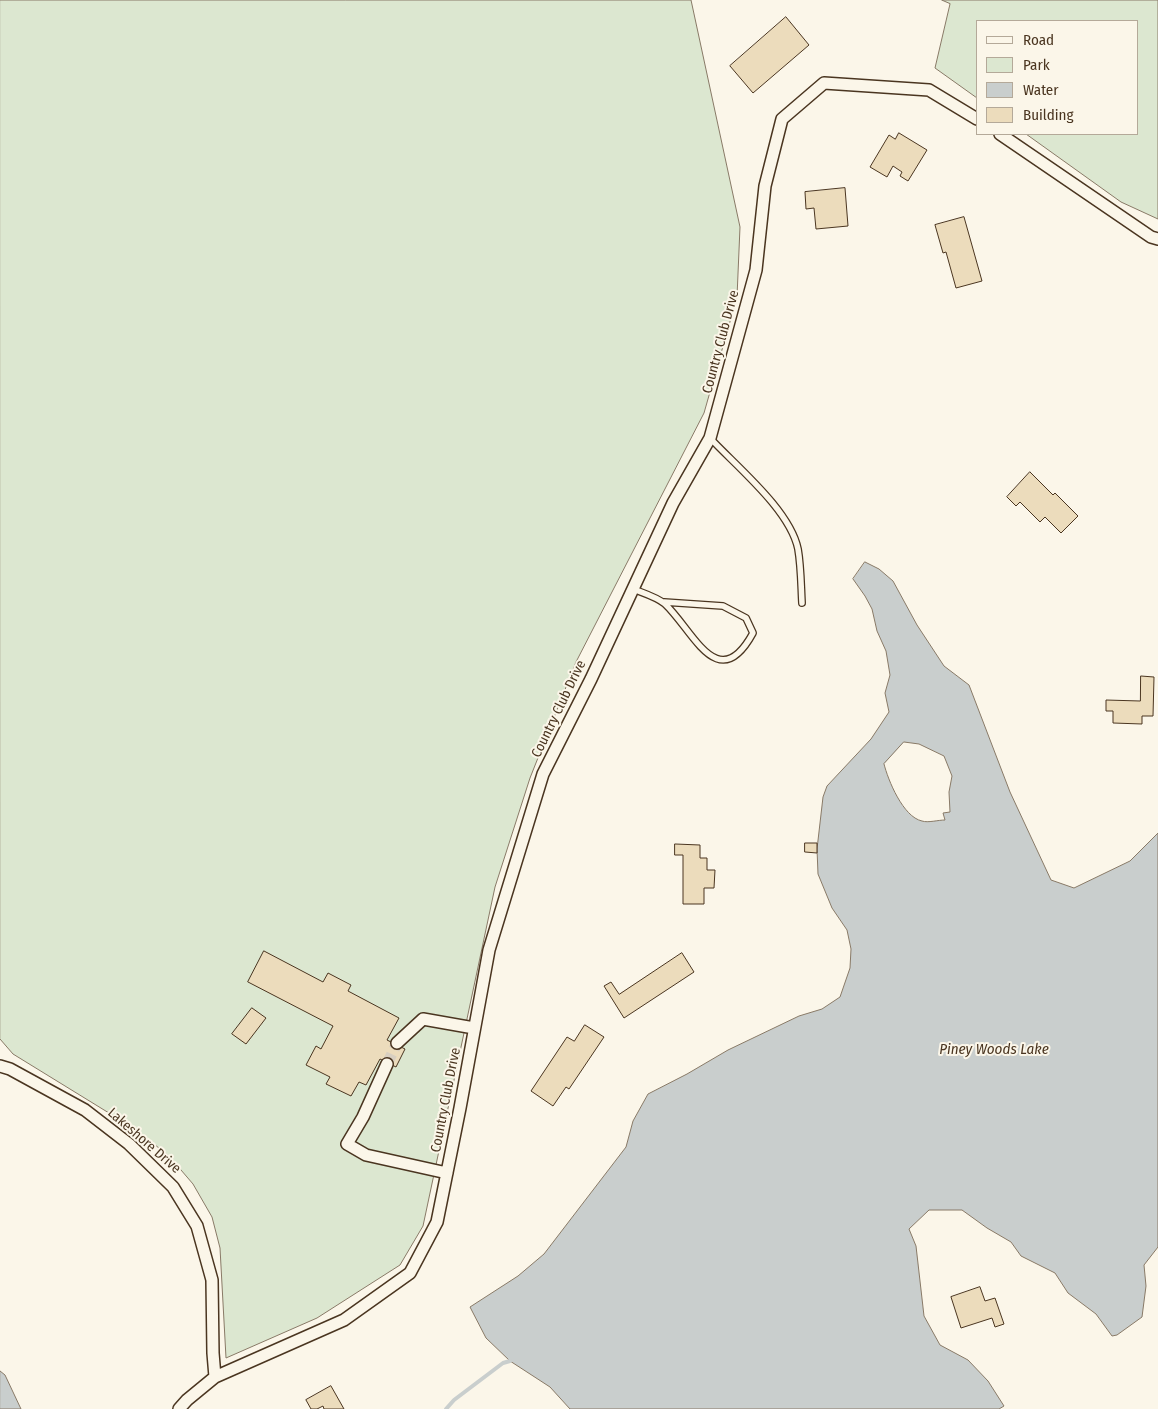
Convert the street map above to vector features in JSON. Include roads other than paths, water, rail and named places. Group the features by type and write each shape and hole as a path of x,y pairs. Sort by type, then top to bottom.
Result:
{"street":[{"name":"Country Club Drive","path":"179,1409 215,1377 344,1320 410,1273 437,1222 489,950 543,774 591,678 673,503 710,438 756,270 765,186 782,119 824,82 929,90 976,118"},
{"path":"1001,135 1151,237 1158,239"},
{"path":"397,1043 423,1019 474,1028"},
{"path":"387,1064 364,1117 346,1144 366,1155 447,1173"},
{"name":"Lakeshore Drive","path":"0,1066 10,1069 85,1110 129,1144 173,1187 197,1226 212,1280 215,1377"}],"lane":[{"path":"710,438 766,496 790,526 798,548 802,603"},
{"path":"633,589 664,602 723,606 746,618 753,634 745,648 729,660 718,660 707,652 664,602"}],"water":[{"name":"Piney Woods Lake","path":"865,562 879,569 893,581 917,625 944,666 969,685 1010,792 1051,880 1074,888 1130,861 1158,833 1158,1247 1144,1265 1146,1286 1142,1317 1117,1335 1112,1336 1096,1314 1068,1293 1055,1273 1021,1256 1011,1242 962,1210 929,1210 909,1229 916,1246 924,1316 940,1345 968,1360 988,1381 1004,1406 999,1409 570,1409 550,1387 510,1361 486,1338 470,1307 518,1276 544,1254 626,1147 633,1121 648,1094 728,1050 799,1016 822,1009 840,997 850,968 851,949 847,930 832,908 818,874 817,849 823,797 827,786 871,739 889,712 885,693 890,675 886,651 877,631 872,609 853,579","holes":["904,742 919,744 944,756 952,776 949,792 950,812 943,813 945,820 924,822 915,818 897,797 886,771 884,764"]},
{"path":"0,1371 5,1375 21,1409 0,1409"}],"waterway":[{"path":"446,1409 454,1400 503,1363 510,1361"}],"tunnel":[{"path":"387,1064 397,1043"}]}
